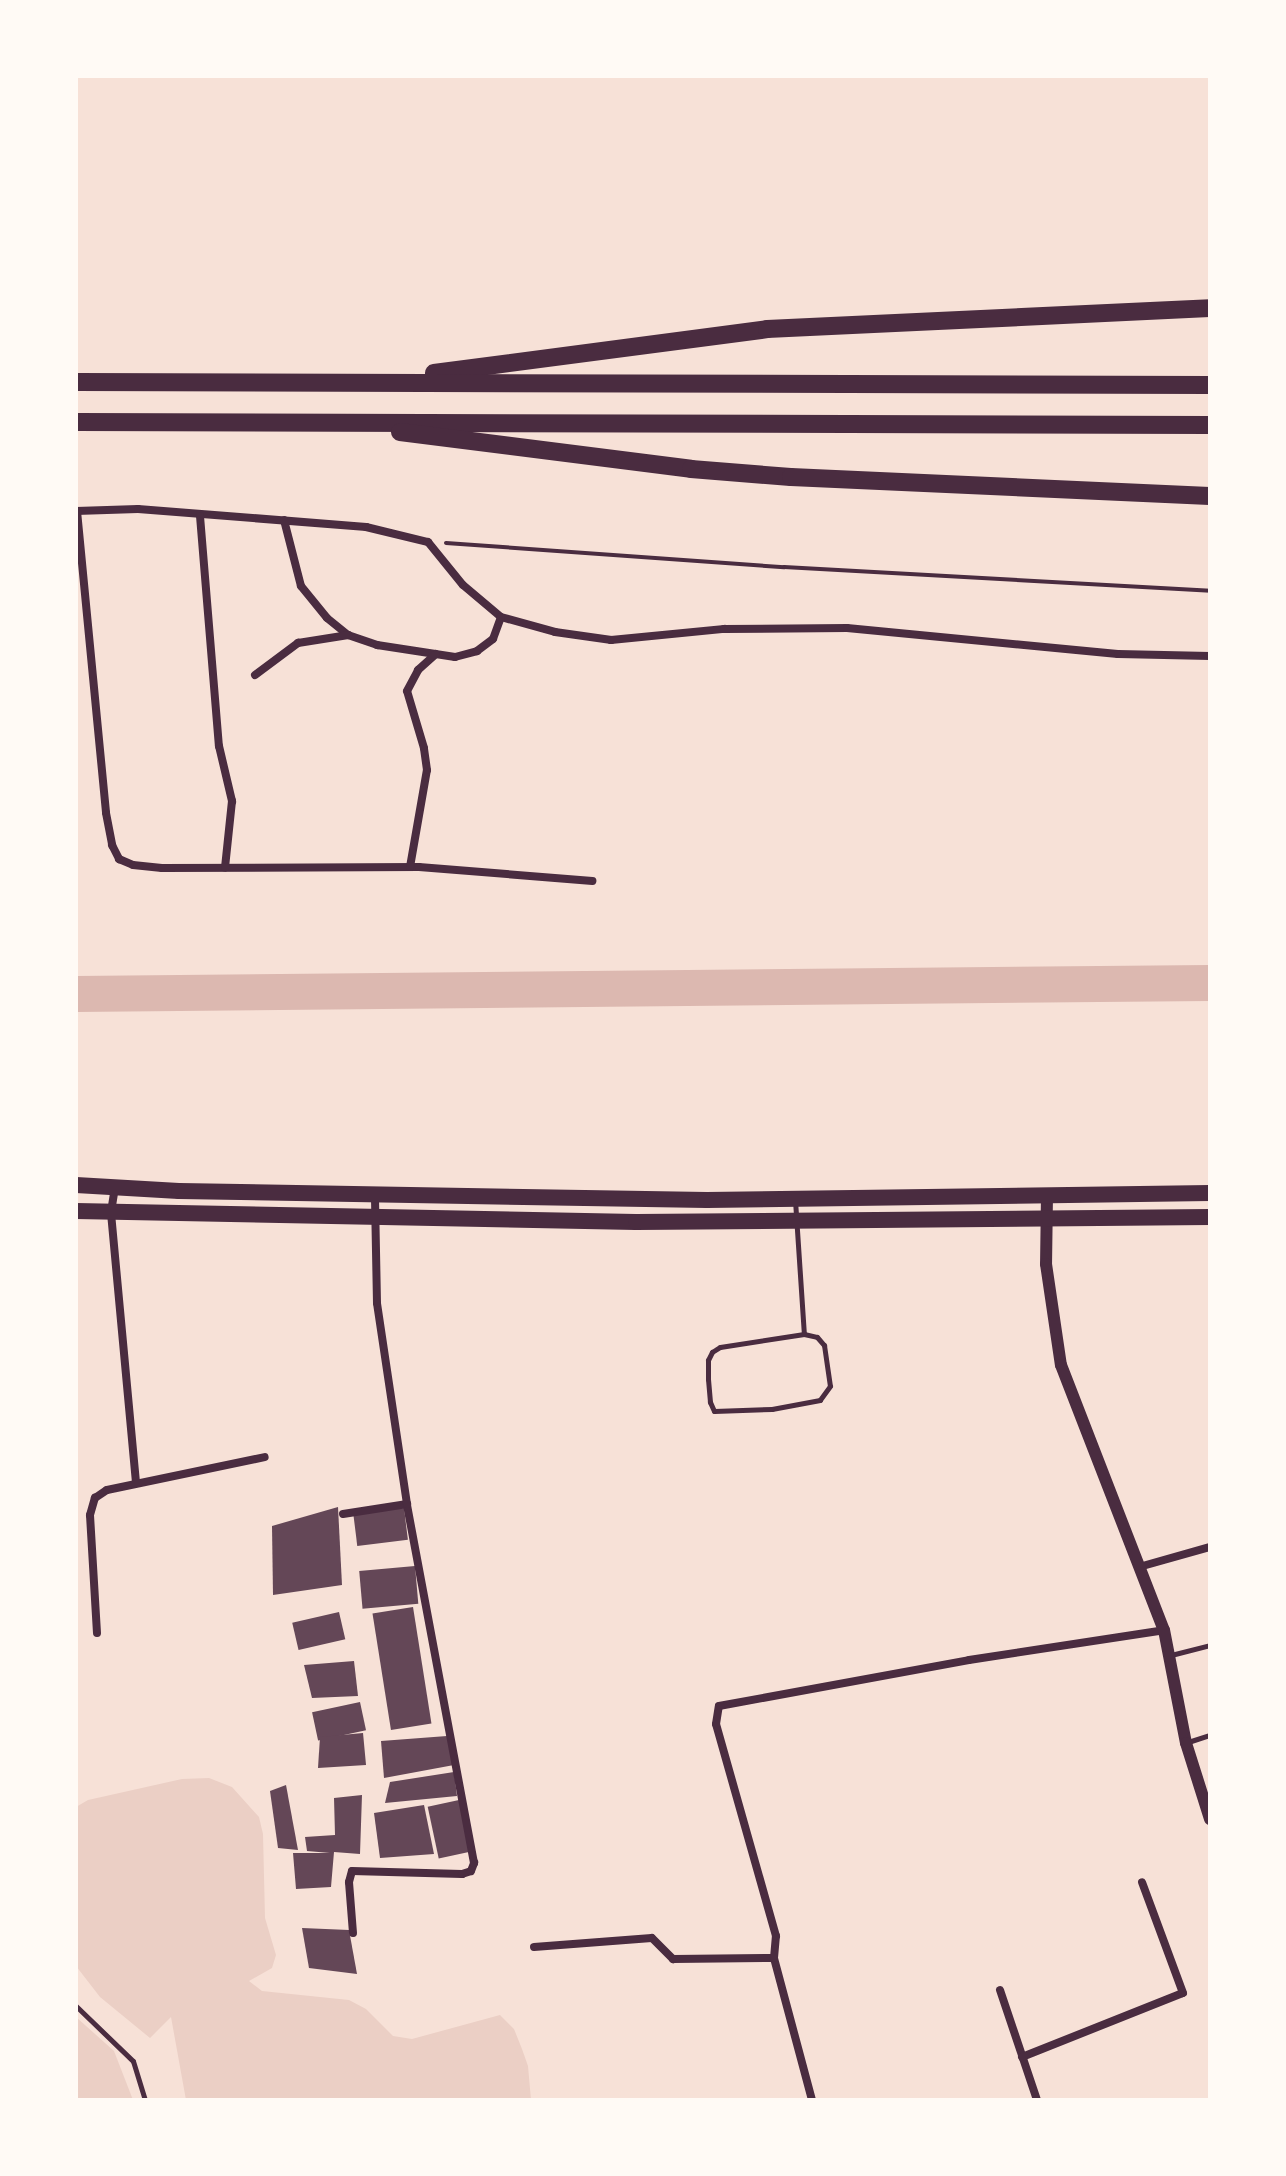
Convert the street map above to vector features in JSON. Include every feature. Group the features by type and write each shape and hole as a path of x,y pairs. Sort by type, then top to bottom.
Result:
{"highway":[{"path":"368,382 767,329 1210,308"},
{"path":"76,382 1210,385"},
{"path":"76,422 1210,425"},
{"path":"323,423 691,469 791,477 1210,496"}],"main road":[{"path":"76,1185 375,1194 795,1198 1210,1193"},
{"path":"76,1211 376,1218 796,1221 1210,1217"}],"street":[{"path":"592,881 410,867 225,868 133,865 119,859 112,845 76,511 138,509 366,527 428,542 463,585 501,617 555,632 611,640 724,629 847,628 1118,654 1210,656"},
{"path":"200,516 219,746 232,801 225,868"},
{"path":"284,520 301,586 327,618 348,635 377,645 455,657 477,651 493,639 501,617"},
{"path":"255,675 298,643 348,635"},
{"path":"410,867 427,770 424,748 407,691 418,670 436,654"},
{"path":"115,1187 111,1213 136,1483"},
{"path":"353,1933 349,1882 352,1871 462,1874 471,1871 474,1863 407,1504 377,1303 375,1194"},
{"path":"1047,1195 1046,1264 1061,1365 1164,1630 1186,1743 1210,1819"},
{"path":"97,1633 91,1505 107,1490 265,1457"},
{"path":"343,1514 407,1504"},
{"path":"1139,1567 1210,1547"},
{"path":"812,2100 774,1958 776,1936 716,1724 719,1706 969,1660 1164,1630"},
{"path":"1022,2057 1183,1993 1142,1882"},
{"path":"534,1947 652,1938 673,1959 774,1958"},
{"path":"1000,1990 1037,2100"}],"lane":[{"path":"795,1198 804,1334"},
{"path":"804,1334 817,1337 824,1345 830,1386 826,1395 820,1400 772,1409 714,1411 708,1379 708,1360 712,1352 720,1347 804,1334"},
{"path":"1170,1656 1210,1645"},
{"path":"1186,1743 1210,1735"},
{"path":"76,2006 133,2061 145,2100"}],"path":[{"path":"428,542 571,549 784,567 1210,591"}],"shaded area":[{"path":"209,1778 232,1787 259,1817 263,1834 265,1918 276,1955 272,1968 249,1981 262,1991 349,2000 366,2009 393,2036 412,2039 500,2015 514,2029 522,2049 528,2066 531,2100 186,2100 171,2017 150,2038 100,1997 76,1966 76,1807 88,1800 182,1779"},
{"path":"76,2017 114,2051 133,2100 76,2100"}],"building":[{"path":"338,1507 342,1585 273,1595 272,1526"},
{"path":"404,1508 408,1540 357,1546 353,1514"},
{"path":"415,1566 418,1604 363,1609 359,1571"},
{"path":"413,1607 431,1724 391,1730 373,1613"},
{"path":"339,1612 345,1639 299,1650 292,1623"},
{"path":"354,1661 358,1696 312,1698 304,1665"},
{"path":"360,1702 366,1730 318,1741 312,1712"},
{"path":"363,1733 366,1765 318,1768 320,1737"},
{"path":"447,1736 454,1765 384,1778 381,1741"},
{"path":"454,1772 457,1796 385,1803 390,1782"},
{"path":"286,1785 298,1850 278,1848 270,1791"},
{"path":"362,1795 360,1854 334,1852 331,1887 296,1889 293,1853 330,1853 307,1851 305,1837 335,1835 334,1798"},
{"path":"459,1800 470,1852 439,1858 428,1807"},
{"path":"424,1805 434,1854 380,1858 374,1813"},
{"path":"302,1928 349,1930 357,1974 309,1968"}],"waterway":[{"path":"76,994 1210,983"}]}
